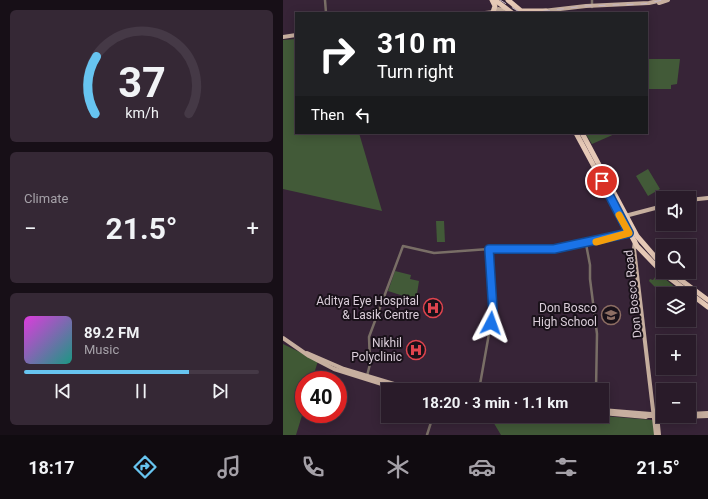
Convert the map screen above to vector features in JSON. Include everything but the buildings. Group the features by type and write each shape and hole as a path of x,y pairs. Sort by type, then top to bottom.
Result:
{"highway":[{"path":"491,0 495,6 493,12"},
{"path":"495,0 511,12"},
{"path":"506,0 521,11 546,12"},
{"path":"506,0 519,12"},
{"path":"577,134 624,217 632,226 643,253 663,273 708,307"},
{"path":"582,134 624,217 629,233 656,259"},
{"path":"637,255 643,253"},
{"path":"680,279 708,300"}],"main road":[{"path":"546,12 592,6 649,3 662,0"},
{"path":"592,6 650,5 668,0"},
{"path":"493,12 498,9 503,11"},
{"path":"283,38 295,37"},
{"path":"696,200 708,199"},
{"path":"624,217 656,209"},
{"path":"632,226 631,220 633,215 656,209"},
{"name":"Don Bosco Road","path":"637,241 637,255 656,416"},
{"name":"Don Bosco Road","path":"637,241 656,416"},
{"path":"283,338 306,353 339,368 381,383"},
{"path":"367,378 387,383"},
{"path":"609,413 656,416"},
{"path":"609,413 656,416"},
{"path":"696,415 708,414"},
{"path":"696,415 708,414"},
{"path":"643,415 656,415"},
{"path":"656,423 657,435"}],"street":[{"path":"325,0 326,12"},
{"path":"591,0 592,6"},
{"path":"367,378 370,364 369,337 403,246 434,253 489,249 554,249 586,244 629,233"},
{"path":"586,244 590,262 590,279 597,334 596,383"},
{"path":"480,383 493,311 489,249"},
{"path":"427,435 431,423"}],"green space":[{"path":"295,39 295,134 359,134 382,211 283,189 283,40"},
{"path":"648,59 680,59 677,84 671,85 671,89 648,89"},
{"path":"586,134 615,134 592,144"},
{"path":"648,169 660,189 648,196 636,176"},
{"path":"436,221 444,221 445,242 437,242"},
{"path":"395,271 411,275 410,279 419,281 416,300 388,291"},
{"path":"656,276 656,279 665,279 675,287 656,288 649,281 650,279 653,280"},
{"path":"283,344 318,361 315,371 295,371 295,423 300,423 296,435 283,435"},
{"path":"609,416 653,420 655,435 501,435 494,423 609,423"}],"railway":[{"path":"500,0 516,10 524,12"},
{"path":"537,12 586,6 643,4 663,0"}],"slow traffic":[{"path":"596,242 629,233 619,215"}],"place":[{"name":"Aditya Eye Hospital & Lasik Centre","path":"433,308"},
{"name":"Don Bosco High School","path":"611,315"},
{"name":"Nikhil Polyclinic","path":"416,350"}],"route":[{"path":"491,323 493,311 489,249 554,249 629,233 602,181"}]}
